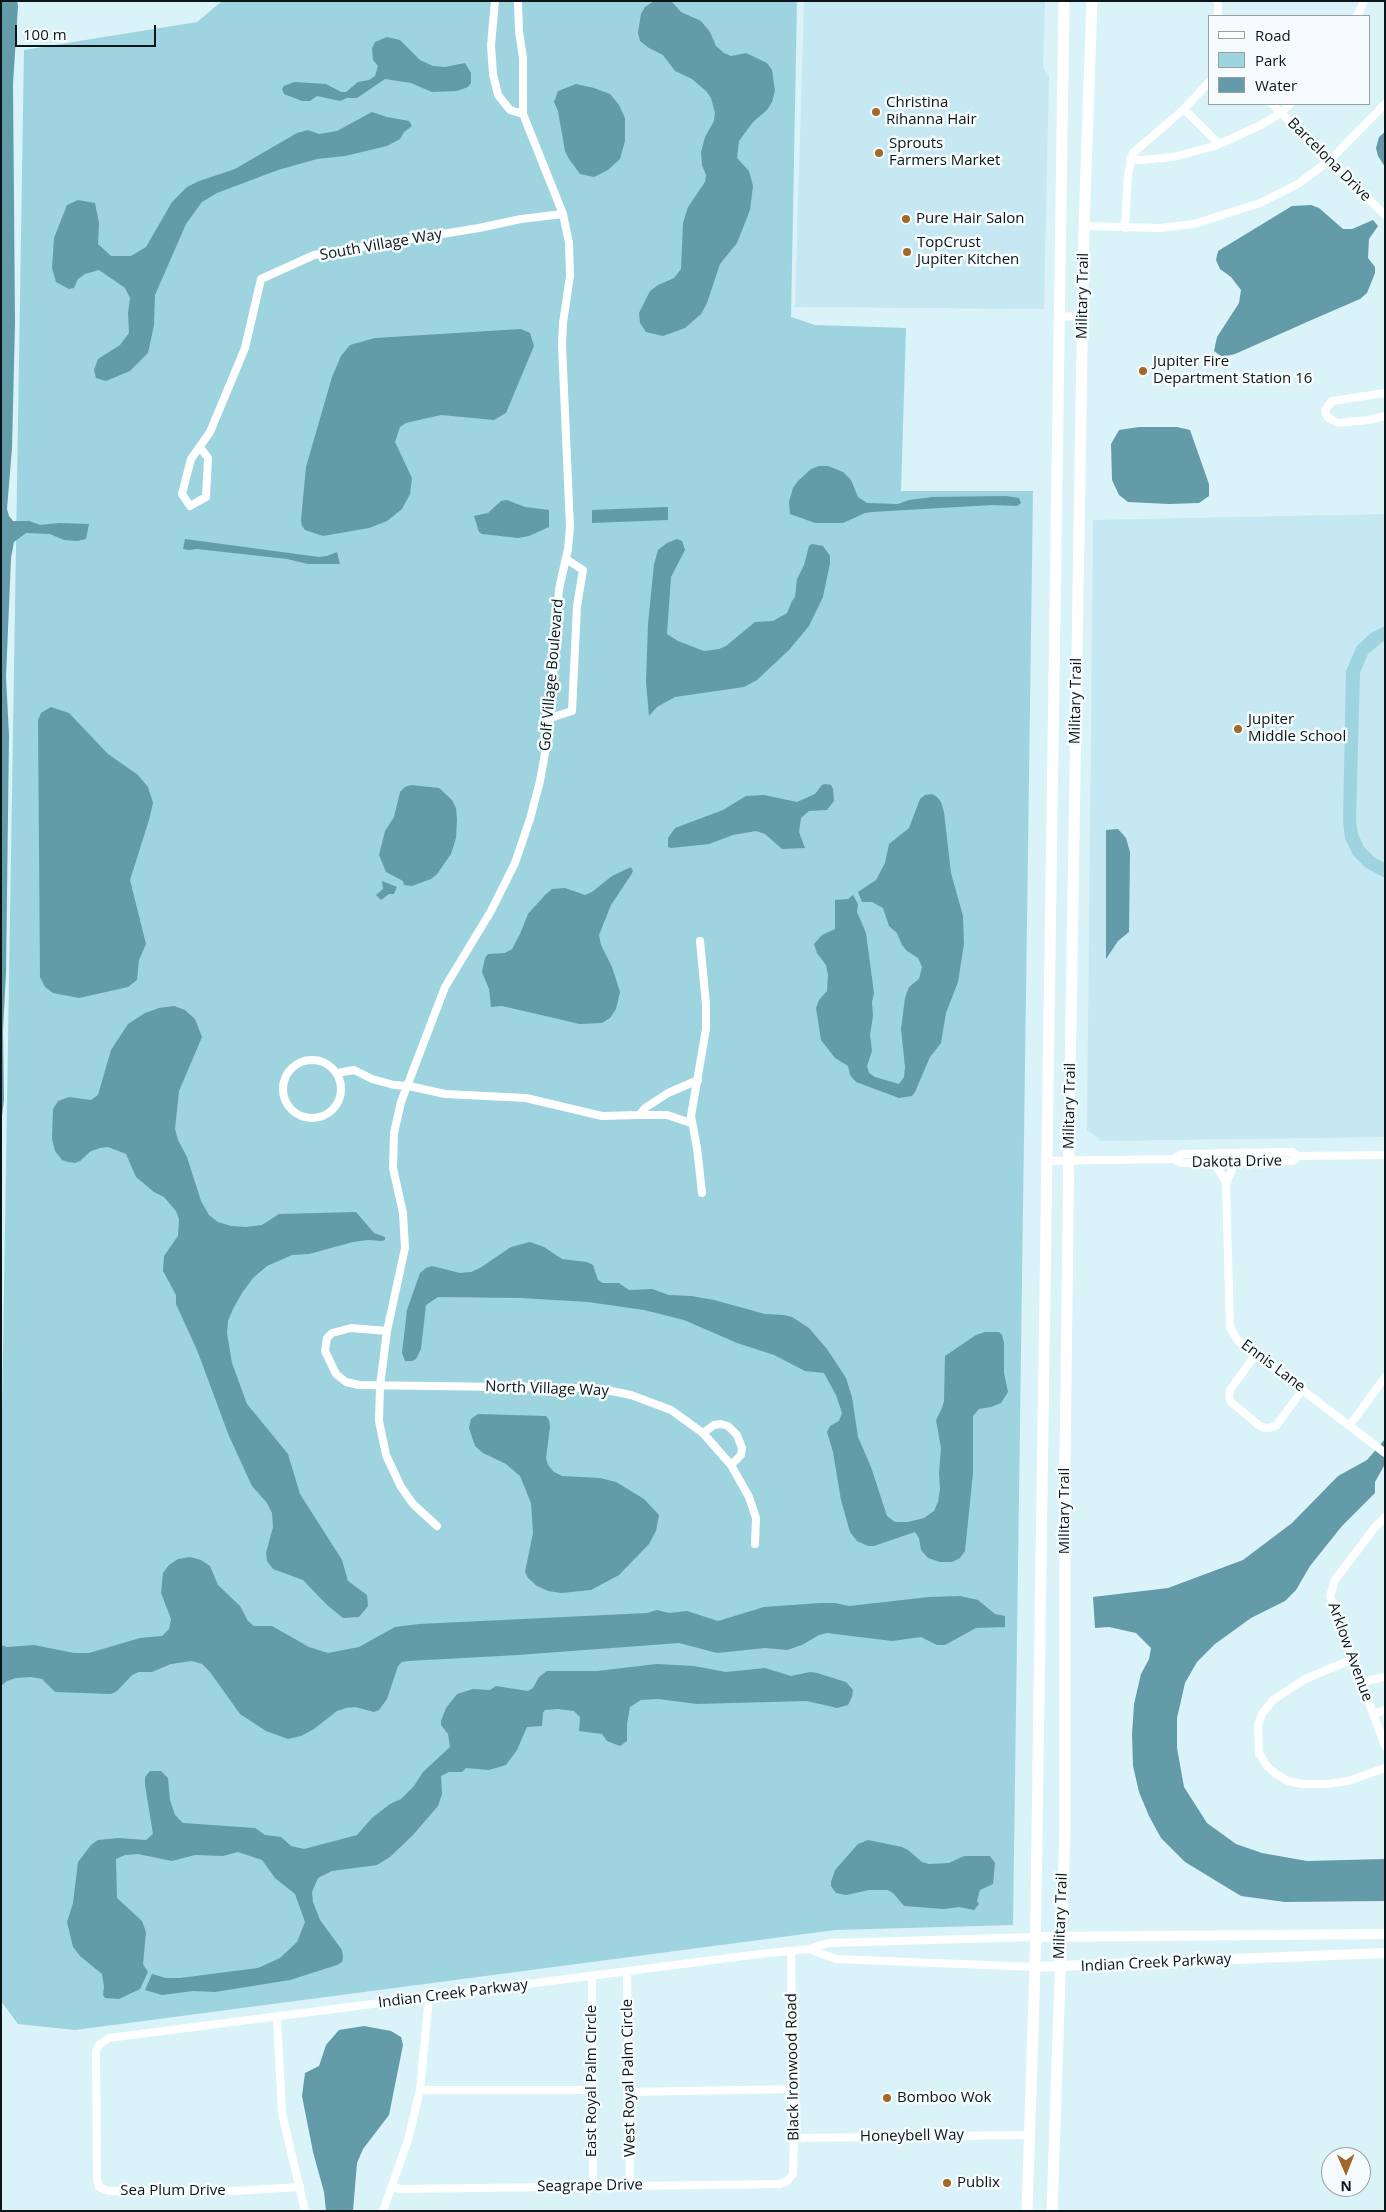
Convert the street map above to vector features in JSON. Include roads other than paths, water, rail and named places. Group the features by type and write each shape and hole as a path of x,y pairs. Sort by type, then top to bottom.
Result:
{"main road":[{"name":"Military Trail","path":"1027,2211 1035,1967 1045,1161 1064,1"},
{"name":"Military Trail","path":"1052,2211 1065,1831 1065,1459 1069,1161 1084,226 1092,1"}],"street":[{"path":"495,1 491,46 493,74 498,95 510,110 523,114"},
{"name":"Golf Village Boulevard","path":"437,1526 413,1504 391,1468 381,1434 380,1386 387,1330 402,1268 406,1236 393,1168 392,1150 401,1102 409,1086 445,988 491,912 515,863 530,819 540,781 550,718 559,589 566,559 570,527 562,341 571,262 564,214 523,114 523,58 519,31 518,1"},
{"path":"1218,1 1218,15"},
{"path":"1357,15 1364,1"},
{"path":"1125,228 1130,159 1133,152 1184,108 1208,83"},
{"path":"1084,226 1160,228 1194,224 1260,203 1298,184 1330,160 1385,104"},
{"name":"Barcelona Drive","path":"1273,105 1385,216"},
{"path":"1130,159 1142,160 1173,157 1219,144 1261,125 1281,113 1289,105"},
{"path":"1184,108 1219,144"},
{"name":"South Village Way","path":"200,447 208,458 206,497 190,506 182,494 191,460 210,432 245,348 261,279 314,256 521,219 564,214"},
{"path":"1059,316 1083,317"},
{"path":"1385,393 1332,401 1325,410 1328,417 1338,423 1369,420 1385,416"},
{"path":"550,718 572,710 577,606 583,570 566,559"},
{"path":"700,941 706,1004 706,1029 691,1123 697,1148 702,1194"},
{"path":"307,1061 318,1061 329,1065 337,1073 341,1084 341,1095 336,1106 328,1114 318,1118 306,1118 296,1114 288,1106 283,1095 283,1083 288,1073 296,1065 307,1061"},
{"path":"337,1073 354,1070 372,1079 394,1085 409,1086 446,1094 526,1098 595,1115 668,1116 691,1123"},
{"path":"639,1115 645,1108 668,1093 698,1080"},
{"name":"Dakota Drive","path":"1173,1159 1182,1154 1292,1152 1299,1156 1385,1155"},
{"name":"Dakota Drive","path":"1045,1161 1173,1159 1182,1163 1293,1161 1299,1156"},
{"name":"Ennis Lane","path":"1213,1162 1226,1184 1230,1327 1238,1341 1385,1453"},
{"name":"Ennis Lane","path":"1226,1184 1235,1162"},
{"path":"380,1386 352,1384 341,1378 329,1363 325,1345 332,1333 338,1330 365,1328 387,1330"},
{"path":"1256,1354 1230,1390 1229,1397 1231,1402 1261,1427 1276,1426 1302,1389"},
{"path":"1350,1425 1385,1377"},
{"name":"North Village Way","path":"380,1386 578,1388 606,1390 652,1401 672,1410 703,1433 731,1464 749,1497 756,1518 755,1544"},
{"path":"703,1433 714,1425 722,1424 728,1426 738,1435 742,1448 741,1455 731,1464"},
{"name":"Arklow Avenue","path":"1385,1517 1375,1527 1335,1580 1330,1590 1330,1596 1385,1746"},
{"path":"1353,1659 1305,1679 1273,1700 1262,1714 1258,1725 1259,1752 1267,1766 1276,1774 1288,1781 1302,1784 1327,1784 1348,1780 1385,1768"},
{"path":"1361,1682 1385,1677"},
{"path":"1373,1714 1385,1710"},
{"name":"Indian Creek Parkway","path":"99,2046 109,2038 809,1949 828,1943 859,1940 1008,1939 1060,1935 1385,1934"},
{"name":"Indian Creek Parkway","path":"809,1949 836,1958 1035,1967 1385,1953"},
{"name":"Black Ironwood Road","path":"788,2182 793,2174 794,2138 792,1951"},
{"name":"West Royal Palm Circle","path":"627,1971 630,2185"},
{"name":"East Royal Palm Circle","path":"592,1976 593,2186"},
{"path":"383,2211 408,2140 420,2090 429,1997"},
{"path":"277,2017 282,2113 305,2211"},
{"name":"Sea Plum Drive","path":"99,2046 96,2052 97,2179 99,2187 108,2192 300,2188"},
{"path":"629,2092 793,2089"},
{"path":"420,2090 592,2090"},
{"name":"Honeybell Way","path":"794,2138 1029,2135"},
{"name":"Seagrape Drive","path":"392,2187 401,2189 780,2184 788,2182"}],"water":[{"path":"1,1 17,1 18,6 13,84 15,323 12,448 7,509 13,521 29,521 40,525 59,523 89,524 86,539 77,541 64,540 50,534 26,533 14,542 11,558 6,677 9,735 6,972 3,1031 4,1100 1,1124"},
{"path":"654,1 671,1 681,12 701,21 710,32 716,46 724,53 731,56 746,53 767,63 772,70 775,91 772,102 767,110 753,122 739,141 737,158 749,171 753,186 750,210 737,243 720,264 707,303 701,314 685,328 663,336 646,332 640,323 639,313 650,291 674,278 681,269 683,223 688,207 705,182 706,175 702,165 701,152 705,137 714,121 715,113 711,98 706,91 692,79 675,71 663,55 640,41 638,33 641,14 645,7"},
{"path":"387,37 400,40 420,60 433,66 445,67 465,63 471,73 471,83 468,87 457,91 432,92 411,83 385,79 357,98 347,98 340,101 317,96 310,101 302,101 284,94 282,89 284,86 294,82 326,84 341,92 346,92 358,82 369,80 375,76 378,66 373,60 372,48 375,42"},
{"path":"576,84 610,94 619,105 625,118 625,141 620,159 608,170 594,177 580,174 569,159 565,151 558,111 554,102 558,91"},
{"path":"372,112 409,121 412,126 404,132 400,139 387,146 345,156 317,159 278,170 217,193 202,202 186,224 155,295 154,325 148,353 130,371 106,381 96,378 94,370 98,359 120,345 129,333 128,313 130,298 125,288 99,270 85,274 78,279 74,288 69,289 56,282 52,268 54,238 67,205 78,200 95,203 99,223 98,244 111,256 131,256 146,247 172,202 187,187 235,169 297,133 308,130 319,134 337,131"},
{"path":"1385,132 1385,167 1378,156 1376,148 1379,137"},
{"path":"1311,205 1319,208 1343,229 1352,229 1373,220 1378,226 1369,239 1368,258 1375,267 1375,273 1367,293 1360,299 1235,354 1222,357 1214,351 1217,337 1239,303 1241,290 1231,277 1220,269 1216,260 1218,251 1292,206"},
{"path":"521,329 530,333 534,346 506,413 494,420 441,415 406,423 400,427 395,442 412,478 410,494 402,509 387,521 369,528 323,536 305,530 301,520 306,467 332,377 341,356 350,345 375,338"},
{"path":"1139,427 1177,427 1190,430 1209,484 1209,496 1199,503 1169,504 1128,502 1119,495 1112,480 1111,444 1119,430"},
{"path":"819,466 828,466 843,472 851,480 858,497 867,503 898,504 909,500 932,497 1006,496 1019,498 1021,503 1017,506 992,505 872,512 865,513 843,523 815,523 790,514 789,502 793,488 798,481 811,469"},
{"path":"507,500 525,507 549,510 549,527 529,536 518,538 482,534 479,532 474,516 488,513 501,501"},
{"path":"668,507 668,520 592,523 592,510"},
{"path":"185,539 319,557 337,552 340,564 308,564 287,559 197,549 189,550 183,549"},
{"path":"677,539 682,541 685,550 671,577 667,634 678,641 704,651 726,646 755,622 773,621 787,613 795,597 797,579 804,565 809,546 812,544 823,546 830,556 830,563 823,597 809,626 789,650 757,680 744,687 675,697 657,707 649,716 646,682 648,624 654,564 658,550 667,543"},
{"path":"51,707 69,713 108,754 138,775 148,787 153,803 130,880 146,944 139,960 137,980 128,987 79,998 53,993 45,987 40,977 38,720 41,713"},
{"path":"825,784 831,785 834,801 827,810 809,811 801,818 799,832 805,848 782,849 765,834 756,831 733,835 709,844 668,847 668,838 675,828 723,810 746,796 764,795 797,802 815,794"},
{"path":"411,785 439,788 452,800 456,808 457,819 456,838 451,854 437,874 431,879 412,886 404,885 403,881 386,872 379,855 385,831 394,817 400,792 405,787"},
{"path":"932,794 941,802 944,812 951,873 963,916 964,944 958,982 946,1013 941,1043 930,1057 912,1096 899,1098 856,1082 850,1075 848,1066 835,1058 821,1040 816,1008 819,1000 827,991 828,975 826,965 817,953 814,944 822,935 835,929 835,900 848,899 853,895 858,904 857,912 866,933 874,993 870,1035 872,1051 867,1066 869,1073 875,1077 899,1084 904,1077 905,1067 901,1029 905,998 909,987 919,979 922,967 918,958 907,951 897,933 889,926 883,908 872,902 862,902 858,892 876,880 885,863 889,844 909,828 920,799 925,795"},
{"path":"1118,829 1126,838 1130,852 1129,932 1118,941 1106,959 1106,830"},
{"path":"631,867 633,871 611,905 599,935 601,945 612,967 620,992 616,1009 610,1018 602,1023 580,1024 502,1006 491,1007 489,989 482,972 485,958 488,954 505,953 512,949 528,914 545,895 552,889 565,888 585,895 592,892 612,876"},
{"path":"382,881 397,887 394,894 389,894 381,900 376,895 383,889"},
{"path":"174,1006 185,1010 195,1019 202,1037 179,1091 175,1129 178,1140 187,1157 201,1201 209,1215 218,1222 231,1226 246,1227 262,1225 279,1214 356,1212 374,1233 385,1237 385,1240 382,1241 353,1242 309,1254 292,1255 267,1266 253,1278 242,1293 228,1321 227,1333 232,1363 247,1404 288,1454 300,1494 342,1560 348,1581 367,1595 368,1606 359,1617 343,1618 327,1605 303,1580 273,1569 267,1561 266,1553 273,1527 272,1513 267,1503 252,1486 229,1436 197,1350 176,1304 176,1295 163,1271 164,1256 178,1236 179,1219 176,1211 164,1197 154,1192 136,1177 126,1154 108,1147 100,1148 91,1151 75,1163 62,1160 55,1151 52,1139 53,1109 58,1101 69,1097 91,1100 98,1095 111,1050 128,1024 145,1013 159,1008"},
{"path":"530,1242 544,1247 562,1259 587,1262 593,1265 598,1280 603,1283 619,1283 629,1290 652,1289 669,1295 714,1300 765,1314 784,1315 792,1317 809,1328 827,1349 846,1378 852,1397 858,1437 871,1467 887,1516 895,1522 908,1522 924,1518 934,1511 938,1502 941,1448 936,1420 944,1401 945,1356 976,1335 985,1332 999,1332 1004,1343 1004,1373 1008,1392 1001,1403 979,1409 973,1416 973,1473 965,1551 960,1558 952,1562 940,1562 928,1558 921,1550 919,1538 915,1532 874,1546 868,1546 857,1541 850,1532 841,1500 833,1452 827,1432 830,1426 839,1421 842,1413 836,1395 824,1373 805,1371 774,1355 737,1343 684,1320 644,1310 588,1302 521,1298 438,1297 426,1305 421,1349 416,1359 405,1361 402,1353 407,1310 420,1273 432,1266 460,1273 471,1272 511,1247"},
{"path":"478,1414 546,1416 550,1427 546,1458 548,1465 554,1472 562,1476 600,1478 616,1482 644,1499 659,1515 656,1531 649,1544 619,1575 591,1590 561,1593 548,1591 537,1586 528,1578 525,1572 533,1533 531,1503 520,1476 506,1464 483,1453 475,1446 469,1428 471,1419"},
{"path":"1385,1439 1385,1464 1375,1482 1375,1493 1342,1526 1310,1566 1296,1590 1285,1601 1251,1618 1215,1644 1197,1662 1185,1683 1177,1718 1177,1748 1184,1787 1207,1823 1236,1844 1262,1853 1307,1861 1385,1859 1385,1901 1285,1902 1241,1896 1185,1862 1161,1838 1149,1816 1139,1792 1133,1766 1132,1734 1134,1704 1141,1674 1149,1659 1151,1648 1136,1633 1109,1627 1095,1628 1093,1597 1168,1588 1243,1560 1292,1523 1338,1476 1367,1460"},
{"path":"190,1557 201,1560 210,1566 218,1585 240,1606 248,1621 254,1626 272,1626 309,1647 328,1653 359,1647 395,1627 419,1624 647,1613 657,1610 669,1613 687,1611 718,1621 764,1607 820,1603 835,1603 849,1606 929,1597 960,1596 978,1600 995,1614 1005,1616 1005,1627 976,1628 945,1645 937,1645 921,1637 892,1641 827,1633 787,1650 765,1648 717,1653 679,1643 408,1661 402,1662 398,1666 387,1699 379,1710 374,1712 355,1707 346,1708 337,1711 314,1729 301,1736 288,1739 266,1731 240,1714 210,1672 202,1664 192,1661 171,1664 152,1672 139,1672 132,1675 117,1691 111,1694 55,1692 42,1679 31,1677 16,1678 7,1681 1,1686 1,1645 7,1647 34,1645 74,1653 89,1653 140,1638 162,1636 169,1629 171,1619 161,1593 163,1573 169,1565 178,1559"},
{"path":"657,1664 694,1666 726,1672 765,1668 791,1676 810,1672 817,1673 846,1682 853,1690 852,1697 848,1705 837,1708 807,1701 697,1704 658,1699 641,1700 630,1707 627,1741 620,1746 607,1741 602,1734 579,1731 580,1717 574,1711 545,1710 542,1726 527,1727 517,1750 506,1765 489,1770 466,1768 462,1772 449,1772 441,1776 442,1794 438,1806 413,1835 390,1857 377,1865 332,1871 318,1878 312,1892 313,1902 320,1920 342,1950 342,1962 337,1965 290,1980 215,1992 193,1991 162,1995 145,1990 152,1974 166,1978 180,1978 258,1968 280,1958 297,1942 305,1922 295,1894 275,1878 262,1860 238,1852 223,1856 195,1855 172,1861 138,1854 125,1855 116,1859 117,1898 142,1921 146,1932 143,1964 148,1972 140,1989 119,1999 105,1998 103,1995 102,1974 80,1956 73,1947 67,1922 73,1903 78,1862 91,1845 98,1840 118,1838 146,1840 153,1834 145,1785 145,1777 150,1771 161,1771 168,1778 170,1800 175,1815 183,1823 255,1828 265,1835 281,1837 291,1846 304,1849 357,1835 372,1818 390,1804 401,1799 414,1786 423,1772 450,1747 448,1734 441,1725 441,1721 446,1708 457,1694 473,1689 490,1690 496,1686 528,1691 533,1688 539,1677 547,1671 597,1671"},
{"path":"868,1840 902,1847 922,1862 929,1864 949,1863 964,1856 990,1856 995,1863 993,1884 980,1890 977,1901 979,1904 974,1910 959,1907 944,1909 904,1906 888,1890 869,1890 846,1895 836,1893 831,1886 835,1870 858,1844"},
{"path":"364,2026 391,2031 401,2037 403,2045 389,2115 363,2149 357,2163 353,2211 326,2211 324,2192 313,2152 302,2096 305,2073 319,2066 326,2045 339,2030"}],"place":[{"name":"Christina Rihanna Hair","path":"876,112"},
{"name":"Sprouts Farmers Market","path":"879,153"},
{"name":"Pure Hair Salon","path":"906,219"},
{"name":"TopCrust Jupiter Kitchen","path":"907,252"},
{"name":"Jupiter Fire Department Station 16","path":"1143,371"},
{"name":"Jupiter Middle School","path":"1238,729"},
{"name":"Bomboo Wok","path":"887,2098"},
{"name":"Publix","path":"947,2183"}]}
